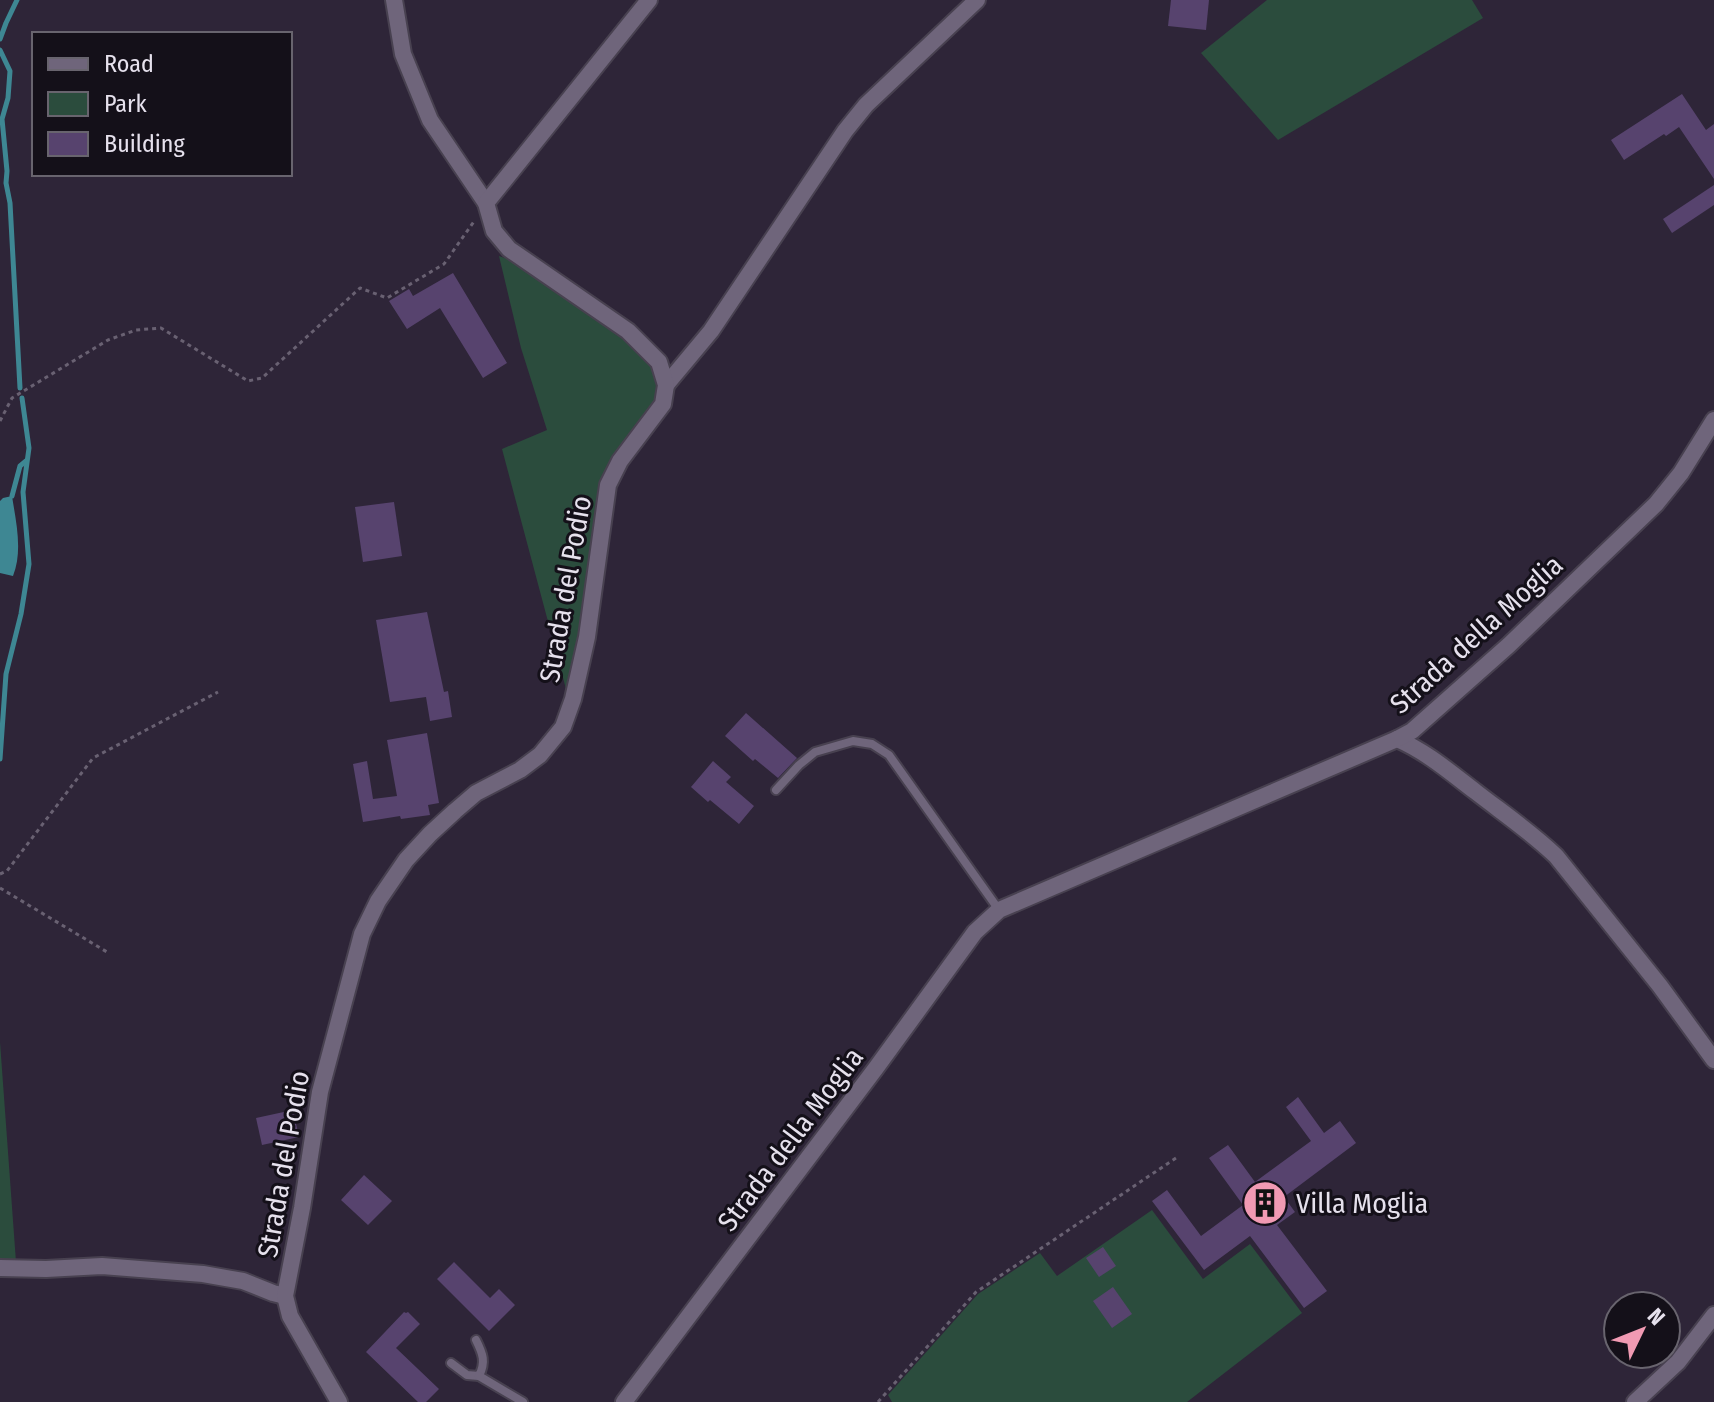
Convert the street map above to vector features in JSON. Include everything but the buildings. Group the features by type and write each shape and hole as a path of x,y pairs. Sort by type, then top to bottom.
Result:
{"street":[{"path":"394,0 403,54 430,120 486,203 494,231 509,249 628,331 659,362 666,385"},
{"path":"486,203 649,0"},
{"name":"Strada del Podio","path":"339,1402 290,1316 285,1296 320,1092 362,934 378,901 406,860 430,834 476,793 520,770 540,755 563,727 573,699 587,637 608,485 620,461 663,404 666,385 711,331 845,131 866,105 977,0"},
{"name":"Strada della Moglia","path":"624,1402 975,932 999,910 1412,731 1509,645 1656,504 1681,473 1714,420"},
{"path":"1397,739 1437,762 1539,839 1556,856 1660,986 1714,1060"},
{"name":"Strada del Podio","path":"0,1268 102,1266 203,1274 243,1281 285,1296"},
{"path":"1635,1402 1678,1362 1714,1315"}],"lane":[{"path":"776,790 815,752 853,741 872,744 889,755 999,910"},
{"path":"476,1340 484,1354 479,1376"},
{"path":"451,1363 467,1375 479,1376 523,1402"}],"path":[{"path":"0,421 12,398 108,340 136,330 161,328 248,381 262,378 360,288 387,298 444,264 486,203"},
{"path":"0,874 7,871 93,758 218,692"},
{"path":"0,888 107,952"},
{"path":"878,1402 976,1292 1176,1158"}],"green space":[{"path":"1267,0 1472,0 1483,18 1278,140 1201,53"},
{"path":"499,256 511,260 601,317 644,352 661,376 660,392 651,410 621,448 572,689 566,689 502,449 547,430 521,348"},
{"path":"0,1042 16,1262 0,1262"},
{"path":"1152,1210 1203,1279 1250,1244 1302,1313 1187,1402 892,1402 888,1395 978,1294 1040,1253 1057,1276"}],"water":[{"path":"12,496 18,547 13,576 0,573 0,501"}],"waterway":[{"path":"0,39 17,0"},
{"path":"0,50 10,71 8,98 2,119 20,388"},
{"path":"0,759 6,674 21,614 29,564 23,492 29,448 22,398"},
{"path":"12,496 20,466 26,461"}],"place":[{"name":"Villa Moglia","path":"1265,1203"}]}
